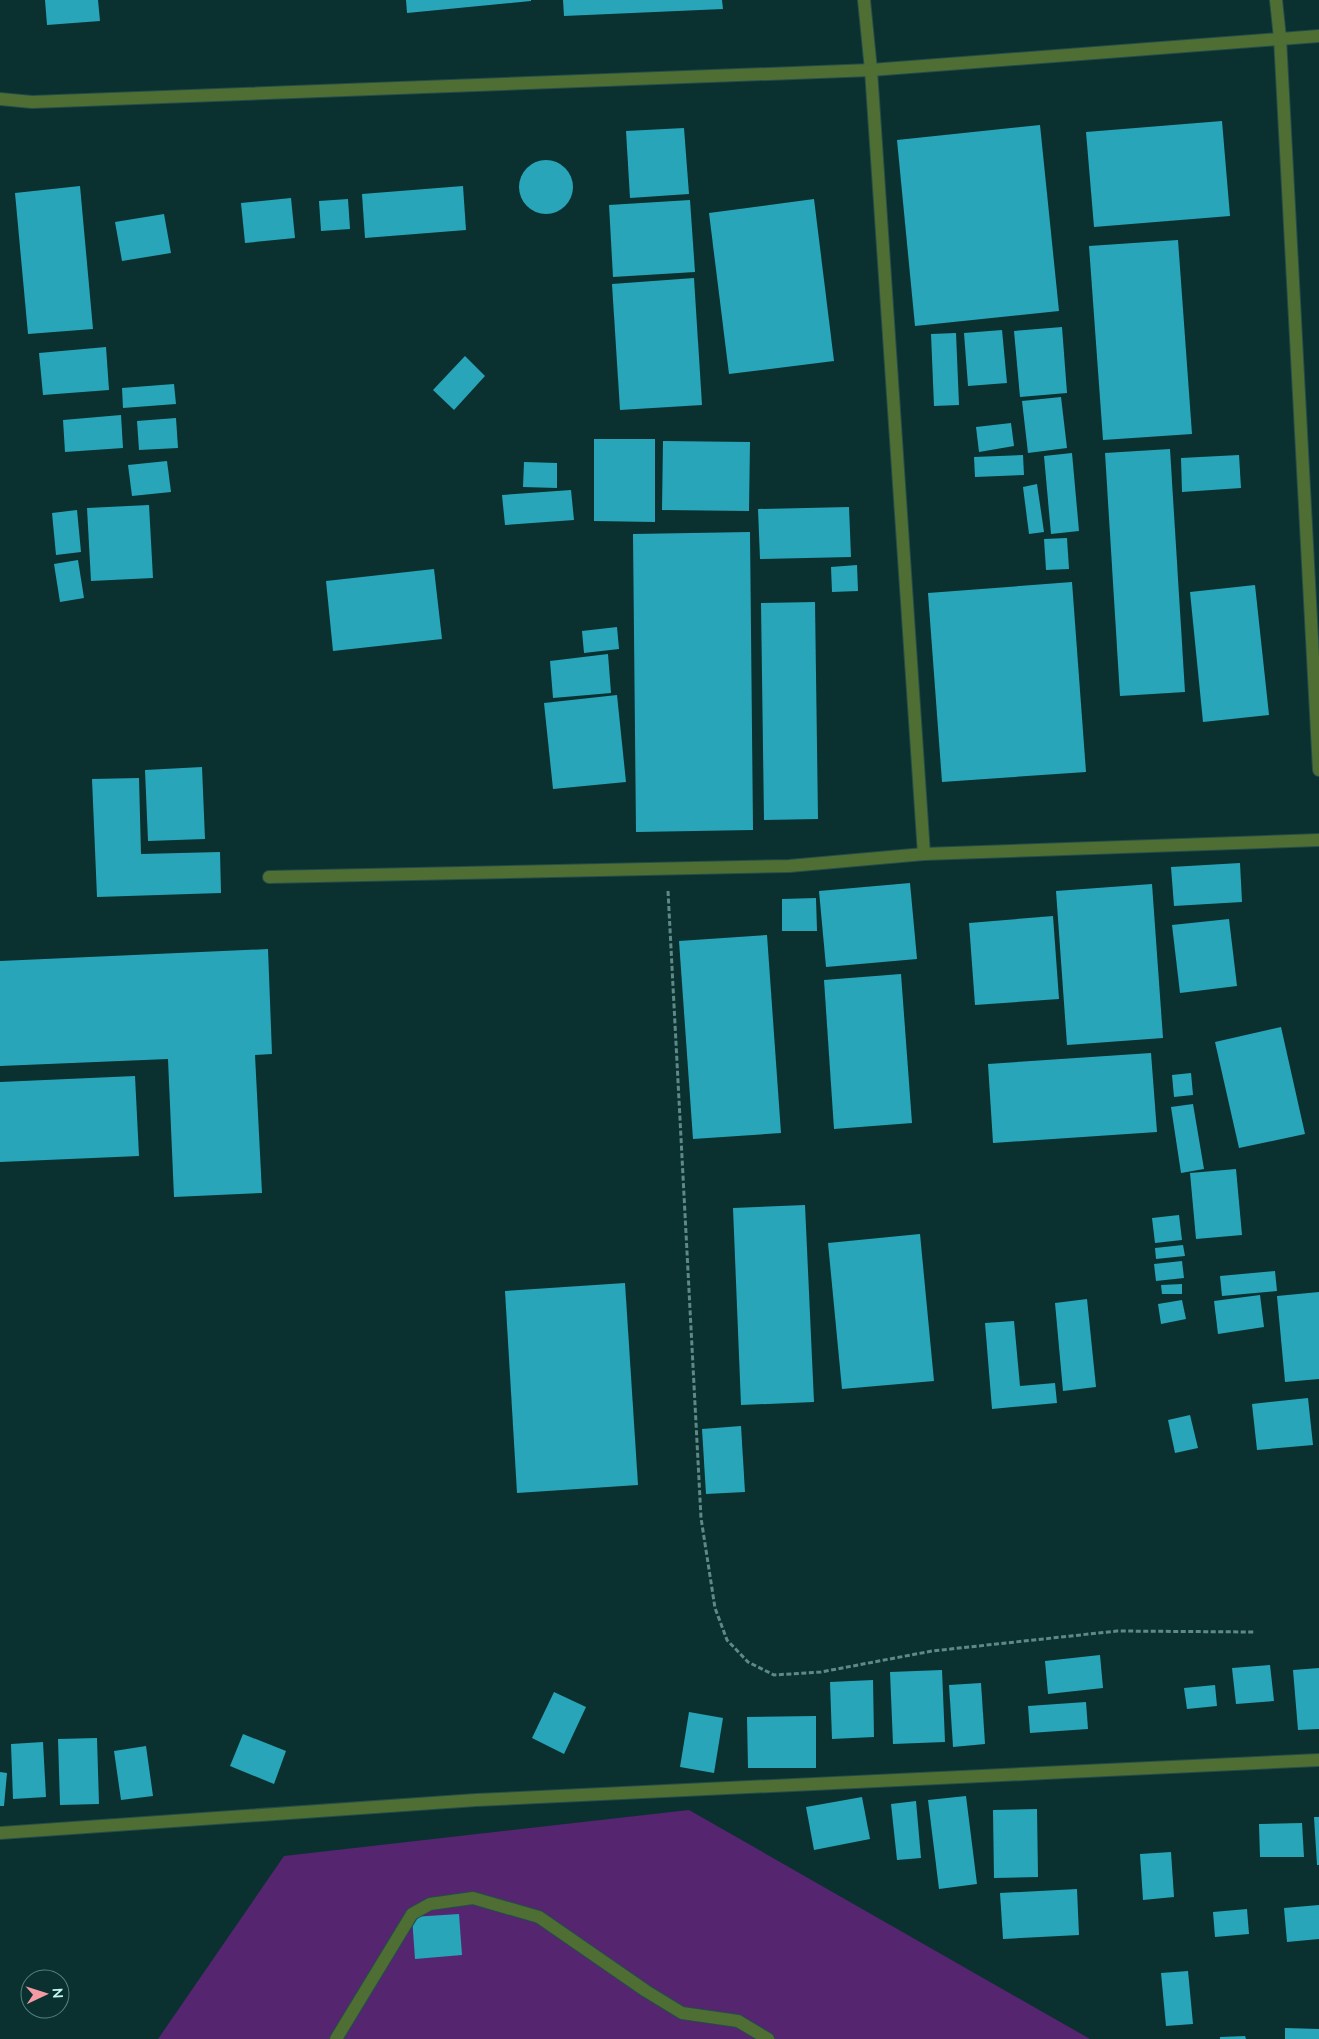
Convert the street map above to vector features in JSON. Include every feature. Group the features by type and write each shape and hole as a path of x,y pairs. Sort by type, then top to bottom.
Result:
{"street":[{"path":"864,0 871,70 924,854"},
{"path":"1276,0 1280,38 1319,770"},
{"path":"0,99 32,102 871,70 1319,36"},
{"path":"269,877 789,866 924,854 1319,840"},
{"path":"0,1833 476,1800 1319,1760"},
{"path":"336,2039 412,1914 430,1904 472,1898 539,1917 646,1991 682,2013 738,2021 768,2039"}],"path":[{"path":"667,868 702,1518 715,1608 727,1640 748,1662 774,1674 821,1672 932,1651 1116,1631 1255,1632"}],"shaded area":[{"path":"689,1810 1090,2039 158,2039 284,1856"}],"building":[{"path":"45,0 98,0 100,21 47,25"},
{"path":"406,0 531,0 531,1 407,13"},
{"path":"563,0 722,0 723,9 564,16"},
{"path":"1222,121 1230,216 1094,227 1086,132"},
{"path":"1040,125 1059,311 915,326 897,140"},
{"path":"684,128 689,194 630,198 626,131"},
{"path":"541,160 551,160 561,164 569,172 573,187 569,202 561,210 551,214 541,214 531,210 523,202 519,192 519,182 523,172 531,164"},
{"path":"80,186 93,329 28,334 15,193"},
{"path":"463,186 466,230 365,238 362,194"},
{"path":"291,198 295,238 245,243 241,203"},
{"path":"348,199 350,229 321,231 319,201"},
{"path":"814,199 834,361 729,374 709,213"},
{"path":"690,200 695,272 613,277 609,205"},
{"path":"164,214 171,253 122,261 115,222"},
{"path":"1178,240 1192,434 1103,440 1089,246"},
{"path":"694,278 702,405 620,410 612,284"},
{"path":"1062,327 1067,393 1020,397 1014,331"},
{"path":"1002,330 1007,383 968,386 964,333"},
{"path":"956,333 959,405 934,406 931,334"},
{"path":"106,347 109,390 43,395 39,353"},
{"path":"465,356 485,376 454,410 433,390"},
{"path":"174,384 176,404 123,408 122,388"},
{"path":"1061,397 1067,448 1028,453 1022,401"},
{"path":"121,415 123,448 65,452 63,420"},
{"path":"176,418 178,448 139,450 137,421"},
{"path":"1011,423 1014,446 979,452 976,427"},
{"path":"594,439 655,439 655,522 594,521"},
{"path":"663,441 750,442 749,511 662,510"},
{"path":"1170,449 1185,692 1120,696 1105,453"},
{"path":"1072,453 1079,531 1051,534 1044,456"},
{"path":"1023,455 1024,475 975,477 974,457"},
{"path":"1239,455 1241,488 1182,492 1181,458"},
{"path":"167,461 171,492 132,496 128,465"},
{"path":"524,462 557,463 557,488 523,487"},
{"path":"1037,484 1044,532 1029,534 1023,487"},
{"path":"571,490 574,520 505,525 502,495"},
{"path":"149,505 153,578 91,581 87,508"},
{"path":"849,507 851,557 760,559 758,509"},
{"path":"77,510 81,552 56,555 52,513"},
{"path":"750,532 753,830 636,832 633,534"},
{"path":"1067,538 1069,569 1046,570 1044,539"},
{"path":"78,560 84,598 60,602 54,564"},
{"path":"857,565 858,591 832,592 831,567"},
{"path":"434,569 442,639 333,651 326,581"},
{"path":"1072,582 1086,772 942,782 928,593"},
{"path":"1255,585 1269,715 1203,722 1190,592"},
{"path":"815,602 818,819 764,820 761,603"},
{"path":"617,627 619,649 584,653 582,631"},
{"path":"608,654 611,693 553,698 550,661"},
{"path":"617,695 626,782 553,789 544,703"},
{"path":"202,767 205,839 148,841 145,770"},
{"path":"139,778 141,854 220,852 221,893 97,897 92,779"},
{"path":"1240,863 1242,902 1174,906 1171,867"},
{"path":"910,883 917,959 826,967 819,891"},
{"path":"1152,884 1163,1038 1067,1045 1056,891"},
{"path":"816,898 817,931 782,931 782,899"},
{"path":"1053,916 1059,999 975,1005 969,923"},
{"path":"1229,919 1237,986 1180,993 1172,925"},
{"path":"767,935 781,1133 693,1139 679,941"},
{"path":"268,949 272,1054 255,1055 262,1193 174,1197 168,1059 0,1066 0,961"},
{"path":"901,974 912,1123 834,1129 824,980"},
{"path":"1281,1027 1305,1134 1239,1148 1215,1042"},
{"path":"1151,1053 1157,1132 993,1143 988,1064"},
{"path":"1191,1073 1193,1095 1174,1097 1172,1075"},
{"path":"135,1076 139,1156 0,1162 0,1082"},
{"path":"1193,1104 1204,1169 1181,1173 1171,1107"},
{"path":"1236,1169 1242,1235 1196,1239 1190,1173"},
{"path":"805,1205 814,1402 741,1405 733,1208"},
{"path":"1179,1215 1182,1240 1155,1243 1152,1218"},
{"path":"920,1234 934,1381 842,1389 828,1243"},
{"path":"1183,1245 1185,1256 1156,1259 1155,1248"},
{"path":"1182,1261 1184,1278 1156,1281 1154,1264"},
{"path":"1275,1271 1277,1291 1222,1296 1220,1276"},
{"path":"625,1283 638,1485 517,1493 505,1291"},
{"path":"1182,1284 1182,1294 1162,1294 1161,1285"},
{"path":"1319,1292 1319,1379 1285,1382 1277,1296"},
{"path":"1260,1295 1264,1327 1218,1334 1214,1301"},
{"path":"1087,1299 1096,1387 1063,1391 1055,1303"},
{"path":"1182,1300 1186,1319 1161,1324 1158,1304"},
{"path":"1014,1321 1020,1386 1055,1383 1057,1403 992,1409 985,1323"},
{"path":"1308,1398 1313,1445 1257,1450 1252,1404"},
{"path":"1190,1415 1198,1448 1175,1453 1168,1420"},
{"path":"741,1426 745,1492 706,1494 702,1429"},
{"path":"1100,1655 1103,1688 1048,1694 1045,1661"},
{"path":"1270,1665 1274,1701 1236,1704 1232,1668"},
{"path":"1319,1668 1319,1729 1298,1730 1293,1670"},
{"path":"942,1670 945,1742 893,1744 890,1672"},
{"path":"873,1680 874,1737 832,1739 830,1682"},
{"path":"981,1683 985,1744 953,1747 949,1685"},
{"path":"1215,1685 1217,1706 1187,1709 1184,1688"},
{"path":"554,1692 586,1707 564,1754 532,1738"},
{"path":"1086,1702 1088,1729 1030,1733 1028,1706"},
{"path":"689,1712 723,1718 714,1773 680,1767"},
{"path":"816,1716 816,1768 748,1768 747,1717"},
{"path":"243,1734 286,1751 274,1784 230,1766"},
{"path":"97,1738 99,1804 60,1805 58,1739"},
{"path":"43,1742 46,1797 13,1799 11,1744"},
{"path":"146,1746 153,1796 121,1800 114,1751"},
{"path":"0,1772 7,1773 4,1806 0,1806"},
{"path":"966,1796 977,1884 939,1889 928,1800"},
{"path":"862,1797 870,1839 814,1850 806,1807"},
{"path":"916,1801 921,1858 897,1860 891,1804"},
{"path":"1037,1809 1038,1877 994,1878 993,1810"},
{"path":"1314,1817 1319,1817 1319,1865 1317,1865"},
{"path":"1302,1823 1304,1857 1260,1857 1259,1824"},
{"path":"1171,1852 1174,1897 1143,1900 1140,1854"},
{"path":"1077,1889 1079,1935 1003,1939 1000,1893"},
{"path":"1319,1905 1319,1939 1287,1942 1284,1908"},
{"path":"1247,1909 1249,1934 1215,1937 1213,1912"},
{"path":"459,1914 462,1955 415,1959 412,1917"},
{"path":"1188,1971 1193,2024 1166,2026 1161,1973"},
{"path":"1285,2028 1319,2029 1319,2039 1285,2039"},
{"path":"1245,2036 1246,2039 1220,2039 1220,2037"}]}
